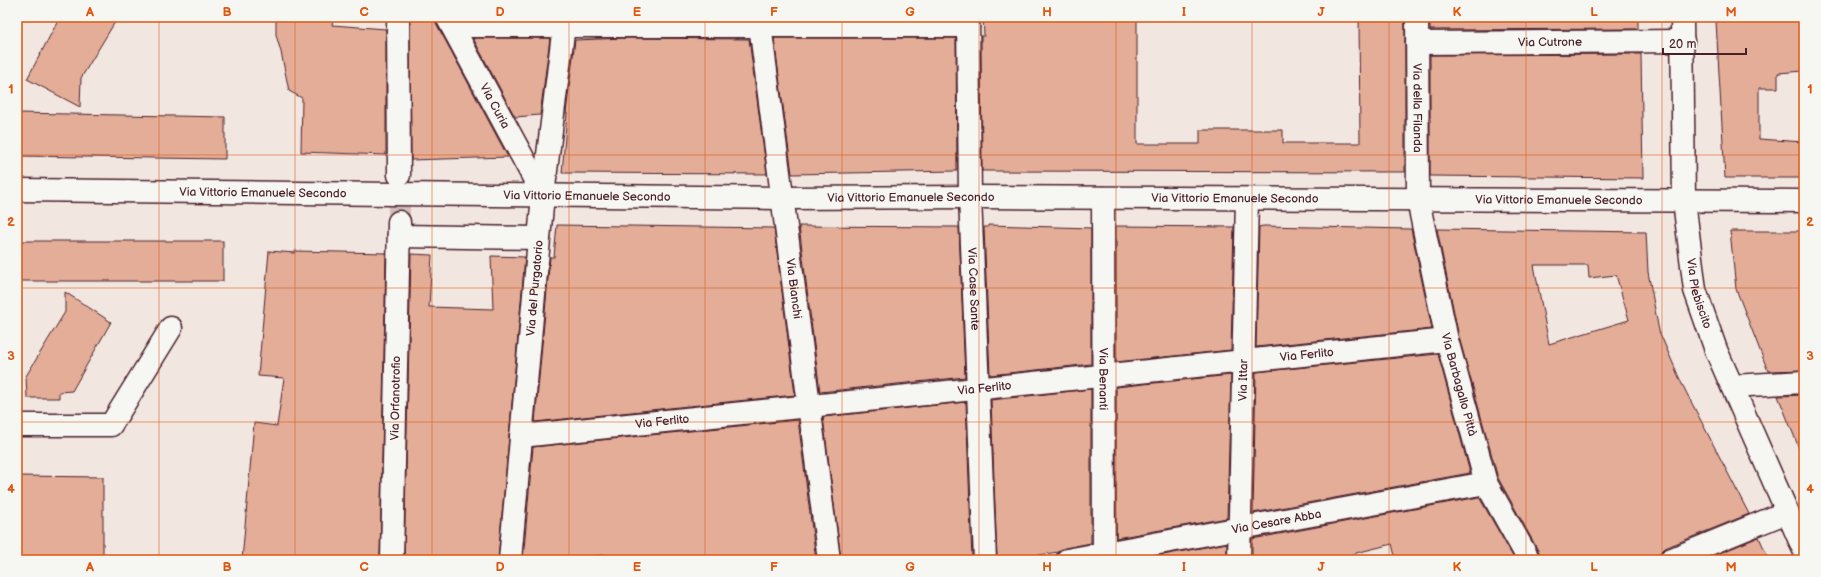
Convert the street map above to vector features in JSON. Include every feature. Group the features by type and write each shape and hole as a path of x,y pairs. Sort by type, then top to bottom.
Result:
{"street":[{"path":"398,17 399,175"},
{"name":"Via della Filanda","path":"1417,17 1418,200"},
{"name":"Via Plebiscito","path":"1682,17 1684,200 1695,290 1716,350 1804,550"},
{"path":"450,22 968,22"},
{"name":"Via Curia","path":"450,22 543,195"},
{"name":"Via del Purgatorio","path":"510,560 543,195 565,22"},
{"name":"Via Bianchi","path":"760,22 829,560"},
{"name":"Via Case Sante","path":"968,22 970,197 986,560"},
{"name":"Via Cutrone","path":"1417,43 1683,41"},
{"name":"Via Vittorio Emanuele Secondo","path":"17,190 783,198 970,197 1804,201"},
{"name":"Via Benanti","path":"1103,198 1104,557"},
{"name":"Via Ittar","path":"1239,560 1248,199"},
{"name":"Via Barbagallo Pittà","path":"1418,200 1447,340 1486,483 1528,560"},
{"name":"Via Orfanotrofio","path":"392,560 399,229 539,238"},
{"path":"17,424 111,425 171,328"},
{"name":"Via Ferlito","path":"521,436 1447,340"},
{"path":"1732,386 1804,382"},
{"name":"Via Cesare Abba","path":"1067,560 1104,557 1239,528 1486,483"},
{"path":"1670,560 1786,512"}],"building":[{"path":"60,17 118,17 81,78 80,107 27,79"},
{"path":"276,17 312,17 312,20 333,20 332,25 386,29 386,155 301,152 302,98 289,91 276,35"},
{"path":"410,17 435,17 436,23 508,157 411,160"},
{"path":"983,17 1137,17 1137,144 1200,144 1200,130 1283,130 1283,143 1360,143 1359,17 1405,17 1405,172 982,171 981,36 984,36"},
{"path":"1430,17 1638,17 1638,29 1430,30"},
{"path":"1804,17 1804,71 1778,73 1778,88 1759,88 1759,139 1804,142 1804,178 1725,178 1716,21"},
{"path":"473,38 550,38 540,115 515,117"},
{"path":"626,38 749,39 767,174 562,173 566,113 575,40"},
{"path":"774,38 956,38 957,171 792,174"},
{"path":"1641,54 1643,178 1430,176 1430,55"},
{"path":"17,113 225,117 225,159 17,156"},
{"path":"557,225 774,228 795,395 535,422 550,257 554,257"},
{"path":"988,225 1091,228 1091,364 990,375 984,227 988,227"},
{"path":"799,226 959,227 965,377 820,392"},
{"path":"1116,226 1234,227 1231,350 1116,362"},
{"path":"1259,227 1411,229 1432,329 1256,347"},
{"path":"1437,229 1646,232 1648,272 1659,331 1681,382 1749,514 1665,548 1660,553 1658,560 1541,560 1540,554 1498,478 1459,337","holes":["1534,265 1588,265 1589,278 1616,275 1629,320 1549,344"]},
{"path":"1730,231 1804,231 1804,370 1768,371 1736,289"},
{"path":"17,241 223,241 223,281 17,281"},
{"path":"269,251 295,253 295,251 386,253 380,560 242,560 254,423 277,426 284,378 258,376"},
{"path":"411,254 432,255 429,307 493,309 491,256 525,257 498,560 404,560"},
{"path":"65,292 111,322 72,391 59,392 59,398 27,398 26,376 65,312"},
{"path":"1438,354 1470,473 1253,513 1256,372"},
{"path":"1231,375 1227,518 1116,538 1116,387"},
{"path":"1091,389 1091,543 1065,548 1058,552 1010,560 997,560 991,400"},
{"path":"1804,395 1804,458 1803,458 1778,396"},
{"path":"966,402 972,560 841,560 823,417"},
{"path":"798,420 816,560 605,560 605,555 558,560 523,560 533,447"},
{"path":"17,476 103,477 103,560 17,560"},
{"path":"1479,497 1515,560 1396,560 1392,544 1352,554 1350,560 1252,560 1252,539"},
{"path":"1759,537 1769,560 1703,560"},
{"path":"1227,543 1227,560 1136,560"}],"tunnel":[{"path":"399,175 399,222"}]}
